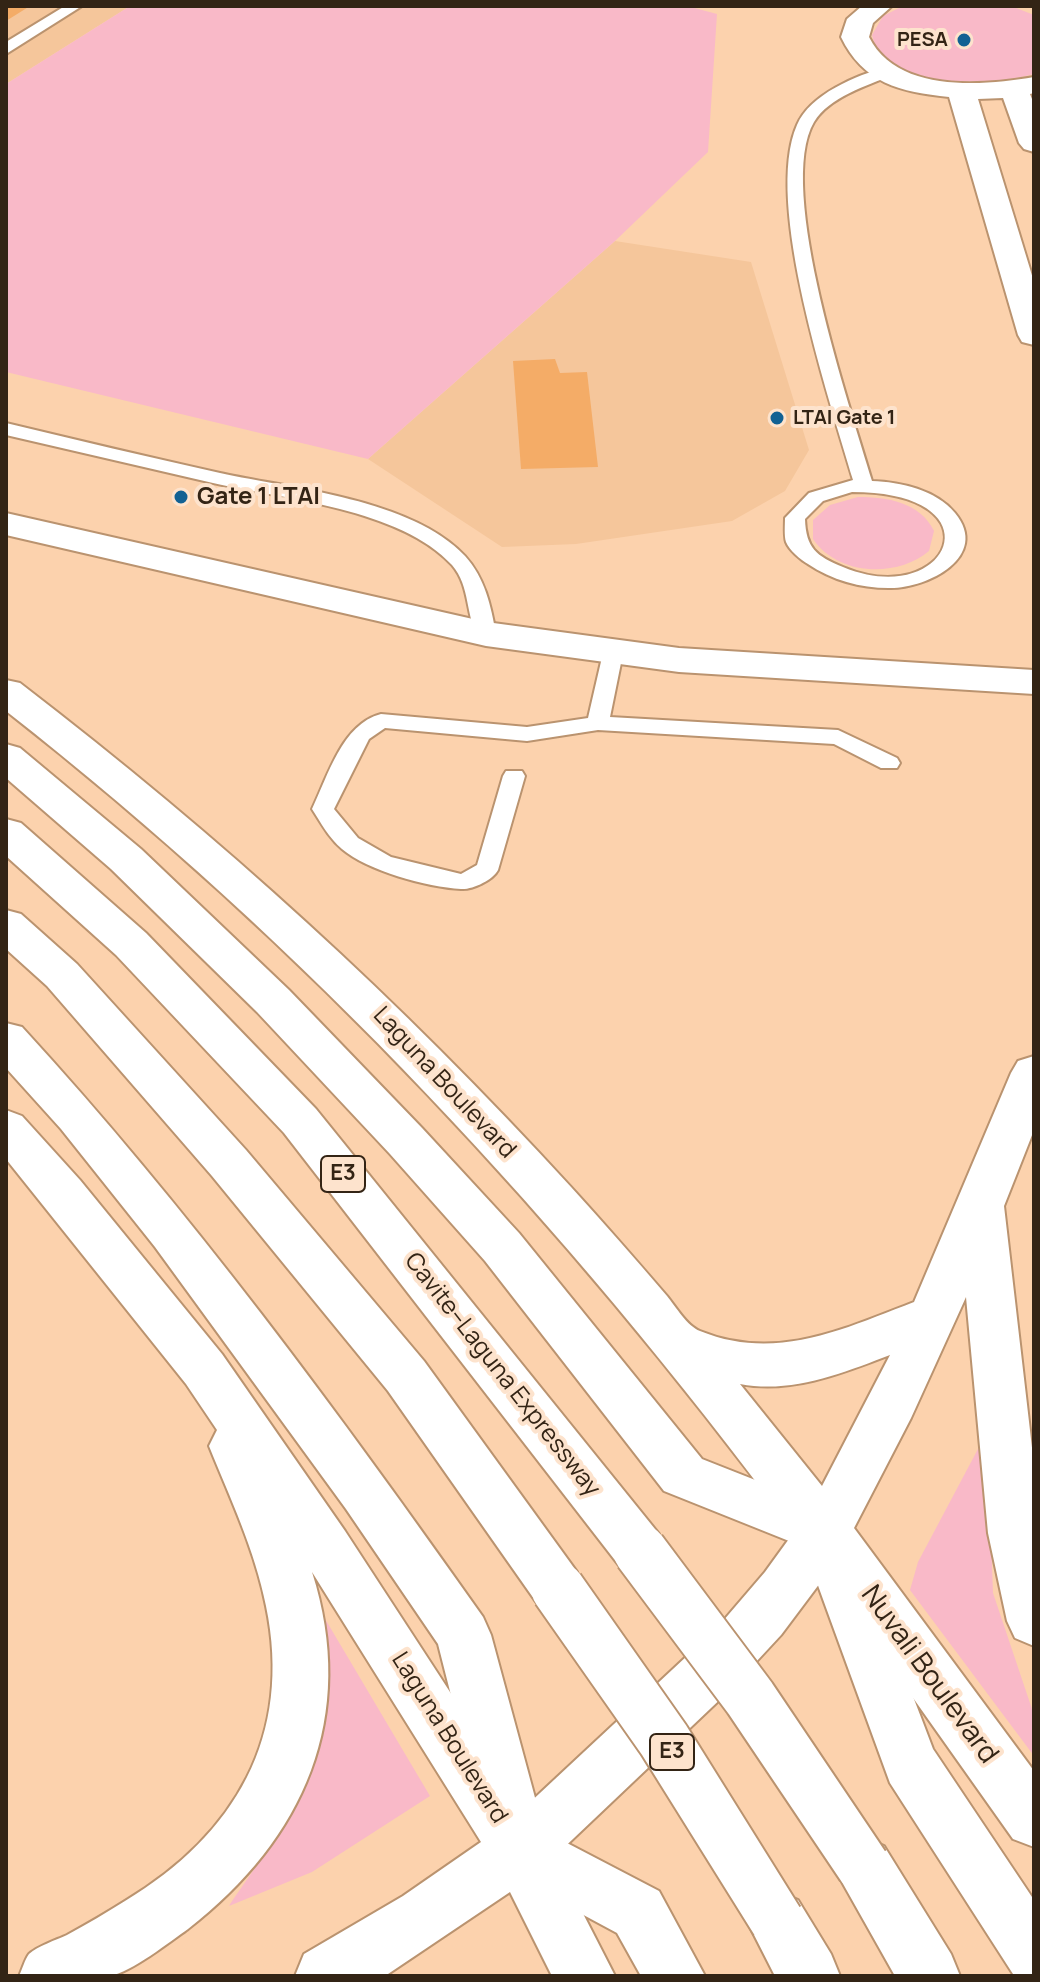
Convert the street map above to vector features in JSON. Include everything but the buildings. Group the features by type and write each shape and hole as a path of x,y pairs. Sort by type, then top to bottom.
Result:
{"main road":[{"path":"833,6 873,10"},
{"path":"873,10 857,25 856,43 870,61 887,72 920,84 961,91 1024,87 1034,143"},
{"path":"961,91 1034,335"},
{"path":"6,524 486,634 613,653 751,667 1034,682"},
{"name":"Laguna Boulevard","path":"6,692 212,858 370,1005 535,1181 678,1344 825,1531"},
{"path":"6,757 138,869 273,1001 396,1130 502,1247 683,1475 825,1531 910,1764 1034,1953"},
{"name":"Cavite–Laguna Expressway","path":"6,833 131,944 300,1121 640,1551 750,1698 863,1866 929,1976"},
{"name":"E3","path":"6,925 62,975 229,1163 406,1376 664,1740 809,1976"},
{"path":"6,1039 77,1117 172,1234 295,1397 463,1635 519,1849 584,1976"},
{"path":"326,1976 390,1940 519,1849 686,1697 763,1614 825,1531 889,1408 980,1204 1034,1073"},
{"name":"Laguna Boulevard","path":"6,1128 204,1369 352,1587 519,1849"},
{"path":"980,1204 1015,1533 1034,1621"},
{"path":"678,1344 728,1361 766,1366 788,1364 836,1353 930,1317"},
{"path":"50,1976 130,1934 178,1902 221,1866 254,1825 276,1787 292,1744 300,1666 291,1596 279,1556 204,1369"},
{"name":"Nuvali Boulevard","path":"825,1531 1034,1819"},
{"path":"519,1849 638,1912 674,1976"}],"lane":[{"path":"6,49 75,6"},
{"path":"864,486 806,275 797,197 797,147 806,123 819,108 851,88 887,72"},
{"path":"6,429 312,500 410,529 433,540 464,568 481,603 486,634"},
{"path":"864,486 905,491 939,507 956,531 957,540 951,556 925,575 885,582 842,576 808,558 793,534 795,518 800,510 826,493 864,486"},
{"path":"598,723 613,653"},
{"path":"514,776 487,870 463,882 371,860 334,830 323,809 360,735 381,721 527,734 598,723 838,737 889,763"}],"shaded area":[{"path":"6,6 130,6 6,84"},
{"path":"130,6 687,6 717,14 708,152 615,241 368,459 6,372 6,84"},
{"path":"903,6 1011,6 1034,15 1034,74 968,82 917,75 896,66 880,53 872,35 883,16"},
{"path":"615,241 751,262 809,450 785,491 732,521 576,544 502,547 368,459"},
{"path":"858,497 891,500 920,513 934,531 929,551 901,566 868,569 837,560 824,551 813,539 813,520 830,505"},
{"path":"987,1432 993,1593 1034,1715 1034,1756 910,1590 918,1562"},
{"path":"321,1612 430,1796 312,1872 229,1906 289,1817 308,1780 317,1745 321,1708"}],"place":[{"name":"PESA","path":"964,40"},
{"name":"LTAI Gate 1","path":"777,418"},
{"name":"Gate 1 LTAI","path":"181,497"}]}
